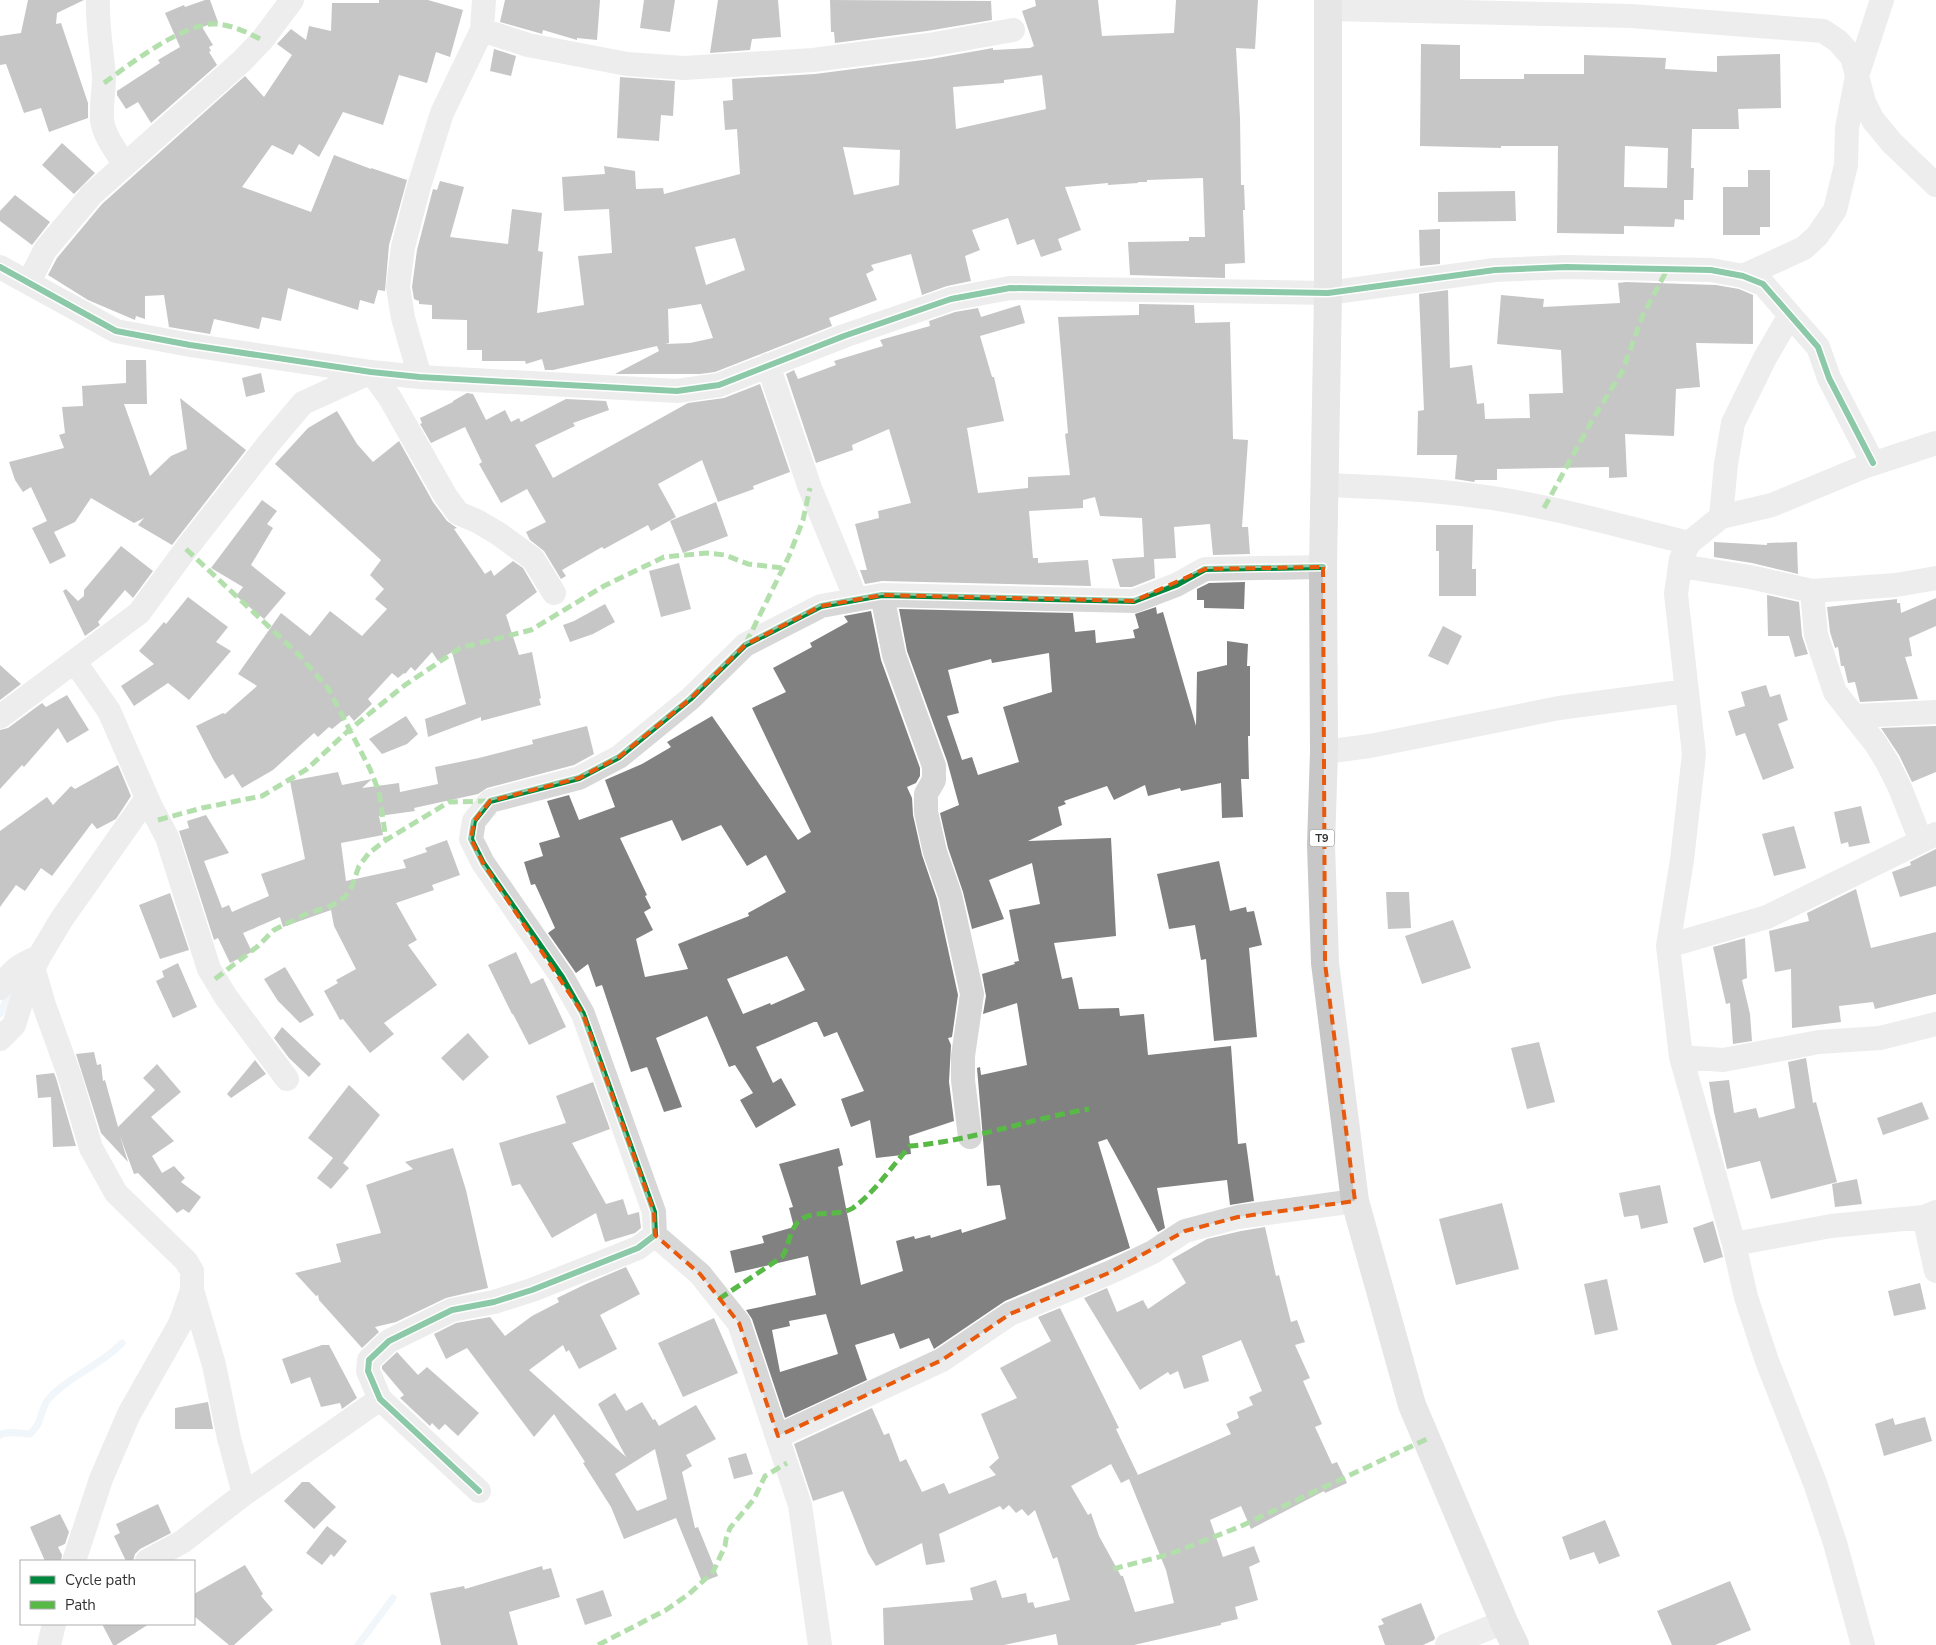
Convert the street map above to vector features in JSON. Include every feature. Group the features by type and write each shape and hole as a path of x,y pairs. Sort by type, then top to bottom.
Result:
{"highway":[{"name":"T9","path":"1328,5 1328,293 1323,567 1324,752 1321,845 1325,963 1355,1201 1412,1405 1509,1634"}],"street":[{"path":"98,0 104,83 102,120 108,139 124,165"},
{"path":"28,282 45,250 92,194 242,61 262,40 292,0"},
{"path":"420,377 403,318 398,287 403,247 419,186 442,113 482,30 484,0"},
{"path":"1743,276 1804,248 1817,236 1835,210 1846,165 1846,128 1857,76 1882,0"},
{"path":"1328,5 1631,16 1681,10 1822,31 1838,41 1852,56 1864,102 1873,120 1892,142 1936,185"},
{"path":"482,30 528,45 627,64 684,68 813,60 1013,30"},
{"path":"0,267 116,331 190,345 371,372 420,377 677,391 719,385 844,336 951,299 1010,288 1328,293 1495,270 1566,267 1711,270 1743,276 1763,284 1818,347 1829,378 1873,463"},
{"path":"1721,517 1726,464 1733,423 1765,358 1790,315"},
{"path":"768,365 810,488 856,599"},
{"path":"371,372 390,398 444,496 458,513 499,534 533,559 554,593"},
{"path":"0,717 139,613 257,458 303,403 371,372"},
{"path":"1862,1645 1832,1535 1815,1483 1767,1361 1746,1297 1734,1244 1681,1056 1668,946 1682,860 1694,754 1676,594 1681,559 1689,543 1721,517 1772,505 1873,463 1936,443"},
{"path":"1325,484 1477,496 1544,508 1689,543"},
{"path":"1680,566 1750,577 1812,591 1896,585 1936,578"},
{"path":"820,1645 800,1505 739,1324 700,1274 655,1235 654,1212 583,1014 562,977 483,863 471,839 474,821 490,801 579,778 619,757 690,699 745,645 820,606 882,595 1134,601 1176,585 1205,569 1323,567"},
{"path":"1668,946 1767,916 1928,838 1887,762 1855,716 1835,692 1816,636 1812,591"},
{"path":"882,595 894,655 934,766 934,780 926,794 926,812 935,852 950,895 972,994 963,1056 963,1080 970,1137"},
{"path":"75,662 109,711 147,798 167,838 209,969 226,997 287,1078"},
{"path":"1324,752 1370,746 1559,708 1687,691"},
{"path":"1855,716 1936,712"},
{"path":"0,1039 14,1025 36,962 61,920 147,798"},
{"path":"0,988 8,976 20,964 36,962"},
{"path":"36,962 44,1005 70,1074 92,1148 116,1193 186,1261 192,1271 192,1290 214,1366 229,1438 244,1494"},
{"path":"1681,1056 1723,1060 1819,1042 1880,1038 1936,1024"},
{"path":"778,1436 942,1360 1010,1314 1111,1272 1153,1252 1185,1231 1238,1217 1355,1201"},
{"path":"1734,1244 1831,1226 1930,1215 1936,1271"},
{"path":"479,1491 380,1399 368,1371 369,1360 389,1341 452,1310 494,1302 550,1283 638,1248 655,1235"},
{"path":"74,1560 101,1479 129,1414 180,1324 192,1290"},
{"path":"149,1560 182,1542 244,1494 380,1399"},
{"path":"49,1645 54,1625"},
{"path":"1446,1645 1509,1634"}],"highlighted area":[{"path":"1323,567 1325,963 1355,1201 1238,1217 1185,1231 1111,1272 1010,1314 942,1360 778,1436 739,1323 700,1274 655,1235 654,1212 583,1014 483,863 471,839 474,821 490,801 579,778 619,757 690,699 745,645 821,606 882,595 1134,601 1205,569"}],"building":[{"path":"28,0 84,0 57,13 56,24 61,23 88,103 88,118 49,132 41,108 24,113 6,64 0,65 0,36 21,33"},
{"path":"210,0 218,22 202,27 213,45 209,47 211,51 209,52 217,65 151,123 138,102 126,109 117,95 117,91 160,63 158,60 180,47 165,13 184,5 185,7"},
{"path":"379,0 428,0 463,10 450,57 436,52 427,83 399,75 383,125 343,112 319,157 299,144 293,155 272,145 242,187 311,212 334,155 407,180 389,245 385,291 378,290 374,304 360,300 358,310 288,288 281,321 262,317 259,329 214,319 210,334 169,327 164,295 145,296 145,319 136,316 135,320 88,300 48,275 57,258 102,204 245,76 264,97 292,55 277,44 291,29 306,40 309,26 331,31 332,3 379,3"},
{"path":"505,0 600,0 597,40 577,38 577,40 543,30 542,34 500,22"},
{"path":"644,0 675,0 670,32 640,28"},
{"path":"718,0 778,0 781,37 752,39 750,50 710,53"},
{"path":"830,0 991,1 992,20 835,43 834,32 831,32"},
{"path":"1035,0 1098,0 1102,36 1174,33 1176,0 1258,0 1255,49 1236,48 1241,185 1244,185 1245,263 1225,264 1225,278 1130,275 1128,242 1189,241 1189,237 1205,237 1203,178 1147,180 1147,182 1138,183 1108,185 1108,183 1065,187 1081,230 1058,239 1062,250 1041,257 1034,239 1017,245 1008,218 972,230 980,250 965,256 971,281 947,286 922,295 911,254 871,265 874,270 866,274 877,300 829,318 832,326 715,372 700,374 615,374 659,351 657,346 553,370 545,370 542,359 526,364 525,361 482,361 482,350 467,350 467,320 432,319 432,305 419,304 419,301 414,299 412,287 417,250 433,189 437,190 440,181 464,187 450,237 508,244 512,209 542,213 538,251 543,252 537,313 584,305 578,256 612,253 609,209 564,211 562,177 605,174 604,166 635,171 636,189 663,188 664,194 740,174 737,129 725,130 723,101 733,100 732,79 815,74 931,59 993,48 993,50 1030,48 1034,46 1022,11 1036,6","holes":["1042,75 1046,109 956,129 953,87 1004,83 1004,80","843,147 900,150 899,185 854,195","735,238 745,270 706,285 695,247","701,304 713,338 690,343 665,344 669,343 668,309"]},
{"path":"1421,44 1460,45 1460,79 1524,79 1524,74 1584,74 1584,55 1666,58 1665,69 1717,72 1717,56 1780,54 1781,108 1738,109 1739,129 1692,129 1691,168 1694,168 1693,200 1684,200 1684,220 1675,219 1674,227 1624,226 1624,234 1557,233 1558,146 1501,146 1501,148 1420,146","holes":["1625,146 1668,148 1667,188 1624,187"]},
{"path":"494,49 516,56 511,76 490,71"},
{"path":"620,77 675,81 673,116 661,115 659,141 617,138"},
{"path":"62,143 95,173 74,194 42,165"},
{"path":"1748,170 1770,170 1770,227 1760,227 1760,235 1723,235 1723,187 1748,187"},
{"path":"1515,191 1516,221 1438,222 1438,192"},
{"path":"15,195 50,222 32,245 0,221 0,211"},
{"path":"1440,229 1440,264 1420,266 1419,230"},
{"path":"1618,283 1716,285 1739,289 1753,295 1753,344 1696,343 1700,387 1676,389 1674,436 1625,434 1627,477 1609,478 1609,467 1497,469 1497,480 1475,480 1474,482 1455,479 1457,455 1417,455 1418,411 1424,410 1419,294 1448,290 1450,368 1472,365 1477,404 1484,403 1485,419 1530,418 1529,394 1563,393 1561,350 1497,344 1501,295 1544,299 1543,307 1620,303"},
{"path":"1139,304 1194,305 1195,323 1230,322 1233,439 1248,440 1242,527 1248,527 1250,554 1213,555 1210,524 1174,527 1176,558 1154,559 1155,578 1132,587 1120,587 1112,559 1144,557 1142,518 1100,516 1095,497 1083,500 1083,508 1029,511 1033,558 1038,558 1038,563 1088,560 1091,586 882,581 865,584 860,570 867,570 855,524 879,518 878,511 911,503 889,429 852,445 853,450 816,463 786,374 794,370 798,379 836,365 834,361 883,346 880,340 930,326 929,321 955,312 978,308 981,317 1020,305 1025,323 980,336 992,377 994,377 1004,421 967,428 978,493 1028,488 1028,477 1070,475 1065,434 1068,433 1058,317 1139,315"},
{"path":"126,360 146,360 147,404 124,404 150,476 171,456 187,449 180,398 246,450 172,545 138,525 144,518 134,523 91,498 75,522 54,532 66,556 50,564 32,528 47,521 31,487 23,492 15,480 9,462 64,448 59,435 65,433 62,407 83,406 82,386 126,383"},
{"path":"261,373 265,392 246,397 242,378"},
{"path":"760,384 790,472 753,486 754,489 718,502 702,460 658,484 676,517 651,531 648,525 604,549 602,547 562,570 566,576 561,579 544,551 530,540 526,532 546,522 527,489 501,503 479,464 482,462 465,427 431,443 420,424 422,423 420,418 467,393 473,394 486,420 505,410 511,422 519,418 521,422 566,399 606,401 609,410 573,423 575,426 535,445 553,478 688,403 724,398"},
{"path":"337,411 357,444 373,462 399,441 433,502 447,521 457,528 454,529 485,574 491,570 494,576 513,561 523,568 537,592 506,615 519,655 532,652 541,705 481,721 481,717 428,737 425,719 466,704 452,652 438,661 432,652 415,671 411,667 398,678 392,673 368,699 372,704 354,721 349,715 332,729 329,727 318,737 314,733 273,770 242,788 233,774 225,779 196,726 223,713 225,714 257,686 238,674 281,613 310,636 330,611 362,636 387,609 375,599 384,589 370,575 381,560 275,464 308,428"},
{"path":"262,500 277,511 267,524 273,528 251,565 286,593 264,619 236,596 243,587 211,568"},
{"path":"716,502 728,536 683,553 670,521"},
{"path":"1436,525 1473,525 1472,569 1476,569 1476,596 1439,596 1439,551 1436,551"},
{"path":"1714,542 1767,545 1767,543 1797,542 1798,574 1752,563 1714,557"},
{"path":"121,546 153,571 133,598 125,590 98,622 100,625 85,636 63,591 66,589 78,601 84,596 84,590"},
{"path":"679,563 691,609 661,617 649,571"},
{"path":"1245,582 1244,609 1204,608 1204,600 1197,600 1197,589 1209,583"},
{"path":"1767,595 1799,602 1802,636 1808,654 1795,657 1789,636 1768,636"},
{"path":"188,597 228,627 216,642 231,651 189,700 168,683 134,706 121,686 154,664 139,651 164,622 166,624"},
{"path":"1936,598 1936,626 1909,638 1912,656 1905,657 1918,699 1860,702 1855,682 1848,683 1844,666 1841,666 1838,647 1835,648 1830,632 1827,607 1897,599 1897,603 1900,603 1901,613"},
{"path":"605,604 615,622 593,634 570,642 563,625"},
{"path":"1156,607 1157,614 1163,612 1196,726 1197,672 1227,665 1227,641 1248,644 1247,666 1250,666 1249,779 1241,779 1243,817 1222,818 1221,783 1181,791 1180,788 1148,796 1145,785 1114,800 1107,786 1064,801 1066,804 1058,807 1062,825 1028,841 1111,838 1116,936 1054,943 1062,979 1072,977 1079,1009 1119,1008 1120,1016 1144,1014 1148,1055 1231,1046 1238,1144 1246,1143 1254,1201 1230,1205 1227,1180 1157,1188 1165,1228 1158,1232 1107,1139 1098,1142 1130,1248 1005,1301 934,1349 929,1338 900,1349 894,1333 855,1345 867,1380 785,1418 752,1319 746,1310 816,1295 808,1256 735,1273 730,1251 764,1243 762,1236 794,1227 789,1208 793,1207 779,1164 839,1148 843,1165 838,1167 861,1285 903,1271 896,1241 914,1236 915,1239 930,1235 931,1238 961,1229 962,1233 1006,1219 1000,1185 987,1186 977,1068 980,1067 981,1075 1027,1065 1017,1003 983,1014 986,996 982,974 1015,964 1014,962 1019,961 1009,910 1040,904 1032,863 989,880 1004,919 972,929 963,892 948,848 940,813 959,805 947,761 907,651 899,609 1073,613 1075,632 1095,630 1096,643 1135,638 1133,630 1139,628 1135,614","holes":["1049,653 1052,692 1003,707 1019,762 978,775 972,757 962,760 947,716 959,713 948,670 991,659 992,663","826,1314 838,1354 780,1372 772,1330 790,1326 789,1321"]},
{"path":"871,611 881,660 920,768 920,776 916,783 907,787 912,798 913,815 922,855 937,899 958,995 952,1037 948,1038 951,1045 949,1082 954,1121 909,1136 911,1154 876,1158 870,1120 851,1127 841,1099 864,1091 837,1032 824,1037 817,1022 756,1047 773,1083 781,1078 796,1105 756,1128 740,1100 753,1093 735,1065 729,1067 707,1016 656,1038 682,1107 664,1112 647,1067 631,1072 602,985 596,987 588,964 576,973 548,933 555,928 535,884 531,885 524,862 543,856 539,843 560,837 547,801 569,795 579,820 615,807 605,780 642,764 671,747 667,742 712,716 798,840 811,832 752,708 786,692 773,668 812,647 810,643 848,622 844,616","holes":["672,820 682,841 721,825 747,866 766,855 786,892 748,913 749,916 678,944 688,969 645,977 636,939 653,930 644,912 651,908 645,896 647,895 620,838","787,956 805,990 771,1005 770,1003 743,1014 727,979"]},
{"path":"1443,626 1462,636 1448,665 1428,656"},
{"path":"0,665 21,684 0,700"},
{"path":"1766,685 1770,697 1780,694 1788,720 1778,724 1794,768 1763,780 1745,733 1736,736 1728,711 1745,706 1741,692"},
{"path":"67,695 89,730 67,743 58,728 24,767 22,765 0,789 0,730 8,728 42,703 46,707"},
{"path":"406,716 418,734 407,744 382,754 369,739"},
{"path":"587,726 594,754 574,765 487,788 478,794 414,808 415,811 379,816 383,835 341,843 346,881 406,868 403,860 427,852 425,848 447,840 460,875 432,885 434,890 396,903 417,940 408,945 437,985 384,1023 394,1034 370,1053 343,1019 340,1020 324,991 338,983 336,980 356,969 334,926 331,910 283,927 280,917 243,933 252,952 230,963 218,938 214,940 179,831 189,828 187,821 206,815 229,853 204,861 222,908 229,905 232,912 269,896 261,874 305,859 290,781 338,772 342,785 372,779 362,788 399,783 400,792 438,784 435,767 533,744 532,740"},
{"path":"1936,726 1936,772 1912,782 1899,755 1881,728"},
{"path":"118,765 131,796 116,819 97,829 92,823 52,876 41,868 25,891 16,885 0,907 0,831 47,797 53,805 71,786 75,789"},
{"path":"1861,806 1870,843 1849,847 1848,842 1841,844 1834,812"},
{"path":"1794,826 1806,868 1774,876 1762,834"},
{"path":"1936,849 1936,886 1900,897 1892,872 1911,865 1910,862"},
{"path":"1219,861 1230,911 1246,907 1247,912 1254,911 1262,945 1249,948 1257,1037 1214,1041 1206,959 1201,960 1195,925 1169,929 1157,874"},
{"path":"1856,889 1871,948 1936,932 1936,994 1875,1009 1873,1002 1839,1006 1841,1022 1792,1028 1791,969 1775,972 1769,931 1809,921 1807,913"},
{"path":"1386,892 1409,892 1411,928 1388,929"},
{"path":"170,893 189,950 160,959 139,905"},
{"path":"1453,920 1471,968 1422,984 1405,936"},
{"path":"1745,938 1747,978 1742,980 1750,1014 1752,1041 1733,1044 1730,1003 1726,1004 1713,947"},
{"path":"516,952 531,984 543,978 566,1027 529,1045 488,965"},
{"path":"178,963 197,1007 173,1018 156,981 164,977 162,971"},
{"path":"285,967 314,1015 300,1023 278,1001 264,979"},
{"path":"282,1027 321,1064 309,1077 289,1058 274,1038"},
{"path":"468,1033 489,1057 463,1081 441,1058"},
{"path":"1539,1042 1555,1102 1527,1109 1511,1048"},
{"path":"94,1052 97,1065 101,1064 103,1081 105,1080 118,1127 155,1090 143,1078 157,1064 181,1092 151,1117 174,1141 152,1156 162,1173 174,1166 185,1178 181,1182 201,1197 189,1213 183,1209 177,1213 138,1173 134,1174 120,1136 128,1162 101,1133 76,1054"},
{"path":"1806,1058 1813,1103 1816,1102 1837,1182 1771,1199 1760,1161 1727,1169 1709,1082 1729,1080 1734,1113 1756,1108 1759,1118 1795,1108 1788,1062"},
{"path":"255,1060 266,1074 231,1098 227,1094"},
{"path":"54,1073 76,1146 53,1147 51,1097 38,1098 36,1075"},
{"path":"593,1082 610,1129 572,1143 606,1204 623,1199 628,1215 639,1212 641,1228 635,1233 605,1242 596,1213 552,1238 520,1184 512,1186 499,1143 566,1123 556,1096"},
{"path":"349,1085 380,1115 343,1163 349,1168 331,1189 317,1178 333,1158 308,1138"},
{"path":"1922,1102 1929,1119 1883,1135 1877,1118"},
{"path":"453,1148 466,1190 488,1288 446,1298 396,1322 375,1327 379,1332 362,1348 319,1300 318,1295 316,1296 295,1273 341,1262 336,1244 381,1233 366,1185 413,1169 405,1162"},
{"path":"1857,1179 1862,1204 1835,1207 1832,1184"},
{"path":"1660,1185 1668,1223 1641,1229 1638,1215 1624,1217 1619,1193"},
{"path":"1502,1203 1519,1269 1456,1285 1439,1219"},
{"path":"1713,1221 1723,1257 1704,1263 1693,1228"},
{"path":"1265,1227 1276,1276 1279,1275 1291,1322 1297,1320 1305,1342 1295,1345 1310,1378 1303,1381 1322,1424 1315,1427 1332,1464 1337,1462 1347,1483 1325,1493 1324,1491 1251,1529 1241,1506 1210,1520 1223,1557 1254,1546 1260,1562 1249,1567 1258,1600 1235,1607 1238,1619 1221,1623 1221,1625 1134,1645 1058,1645 1056,1634 1004,1645 884,1645 883,1608 973,1600 970,1588 996,1580 1002,1598 1026,1593 1028,1603 1033,1602 1035,1608 1070,1600 1057,1557 1053,1559 1035,1510 1028,1516 1022,1509 1016,1513 1009,1505 1003,1510 1000,1506 939,1534 945,1562 926,1565 922,1543 876,1566 868,1553 843,1491 813,1501 794,1444 872,1408 884,1435 889,1433 900,1462 906,1459 922,1492 944,1483 949,1494 996,1475 989,1467 999,1458 981,1414 1017,1398 1000,1368 1051,1341 1038,1317 1060,1308 1119,1428 1116,1429 1138,1475 1231,1434 1226,1424 1239,1418 1237,1412 1253,1405 1249,1397 1262,1391 1241,1340 1202,1356 1209,1381 1184,1389 1178,1371 1170,1375 1168,1372 1140,1390 1084,1298 1107,1288 1117,1312 1143,1300 1148,1309 1186,1283 1172,1259 1207,1239","holes":["1111,1464 1121,1483 1129,1479 1166,1570 1174,1603 1135,1612 1123,1576 1121,1576 1099,1536 1091,1513 1088,1515 1071,1486"]},
{"path":"626,1267 640,1294 600,1315 617,1349 579,1369 569,1350 566,1352 563,1345 529,1370 626,1457 598,1404 615,1393 626,1411 642,1402 659,1426 696,1405 716,1439 686,1455 692,1466 682,1472 695,1528 698,1527 718,1576 702,1582 676,1518 624,1539 611,1507 554,1414 534,1437 467,1348 446,1359 434,1334 456,1323 490,1317 505,1336 532,1316 559,1302 557,1298","holes":["655,1449 667,1499 637,1511 615,1474"]},
{"path":"1607,1279 1618,1330 1595,1335 1584,1284"},
{"path":"1920,1283 1926,1309 1894,1316 1888,1291"},
{"path":"714,1318 738,1373 683,1397 658,1343"},
{"path":"322,1345 329,1345 357,1398 342,1409 340,1403 321,1407 310,1377 291,1384 282,1359"},
{"path":"397,1352 418,1375 427,1367 479,1413 458,1436 445,1424 439,1430 432,1423 430,1426 400,1398 404,1395 382,1369 382,1366"},
{"path":"208,1402 213,1429 175,1429 175,1408"},
{"path":"1925,1417 1932,1441 1884,1456 1875,1424 1893,1418 1895,1425"},
{"path":"746,1453 753,1474 734,1479 728,1458"},
{"path":"302,1482 309,1482 336,1507 314,1529 284,1501"},
{"path":"158,1504 171,1533 140,1549 135,1554 133,1560 126,1560 114,1536 120,1533 116,1524"},
{"path":"60,1514 69,1532 65,1544 58,1547 62,1555 61,1560 45,1560 30,1527"},
{"path":"1605,1520 1620,1556 1599,1564 1594,1552 1570,1560 1562,1537"},
{"path":"327,1526 347,1541 334,1557 331,1554 322,1565 306,1553"},
{"path":"245,1565 263,1594 261,1596 273,1610 234,1645 229,1645 195,1617 195,1593"},
{"path":"542,1566 543,1570 551,1568 560,1597 509,1612 518,1645 441,1645 430,1593 464,1586 465,1589"},
{"path":"1730,1581 1751,1630 1715,1645 1672,1645 1657,1611"},
{"path":"603,1590 612,1616 585,1625 576,1599"},
{"path":"1421,1603 1435,1638 1434,1640 1423,1645 1385,1645 1378,1626 1384,1624 1381,1619"},
{"path":"103,1625 147,1625 116,1645 113,1645"}],"waterway":[{"path":"0,1014 11,989"},
{"path":"0,1435 11,1432 30,1434 38,1424 48,1399 122,1343"},
{"path":"358,1645 393,1598"}],"marked path":[{"path":"104,83 169,39 198,27 211,24 224,25 244,31 262,40"},
{"path":"1544,508 1594,417 1622,372 1643,315 1668,268"},
{"path":"746,643 789,556 803,520 810,488"},
{"path":"186,549 297,653 328,688 370,769 379,792 386,840"},
{"path":"158,820 202,808 262,796 307,769 349,730 405,685 460,648 531,630 604,586 664,557 707,553 725,555 748,564 783,568"},
{"path":"215,979 258,946 274,930 306,914 331,906 345,897 352,886 359,866 369,853 386,840 449,802 490,801"},
{"path":"719,1299 782,1257 798,1222 810,1215 847,1211 861,1202 910,1146 955,1140 1089,1109"},
{"path":"1113,1569 1170,1554 1239,1527 1427,1439"},
{"path":"598,1645 666,1610 689,1594 713,1572 725,1546 730,1528 754,1499 765,1476 787,1463"}],"cycle path":[{"path":"0,267 116,331 190,345 371,372 420,377 677,391 719,385 844,336 951,299 1010,288 1328,293 1495,270 1566,267 1711,270 1743,276 1763,284 1818,347 1829,378 1873,463"},
{"path":"479,1491 380,1399 368,1371 369,1360 389,1341 452,1310 494,1302 532,1290 638,1248 655,1235 654,1212 583,1014 562,977 483,863 471,839 474,821 490,801 579,778 619,757 690,699 745,645 821,606 882,595 1134,601 1176,585 1205,569 1323,567"}]}
